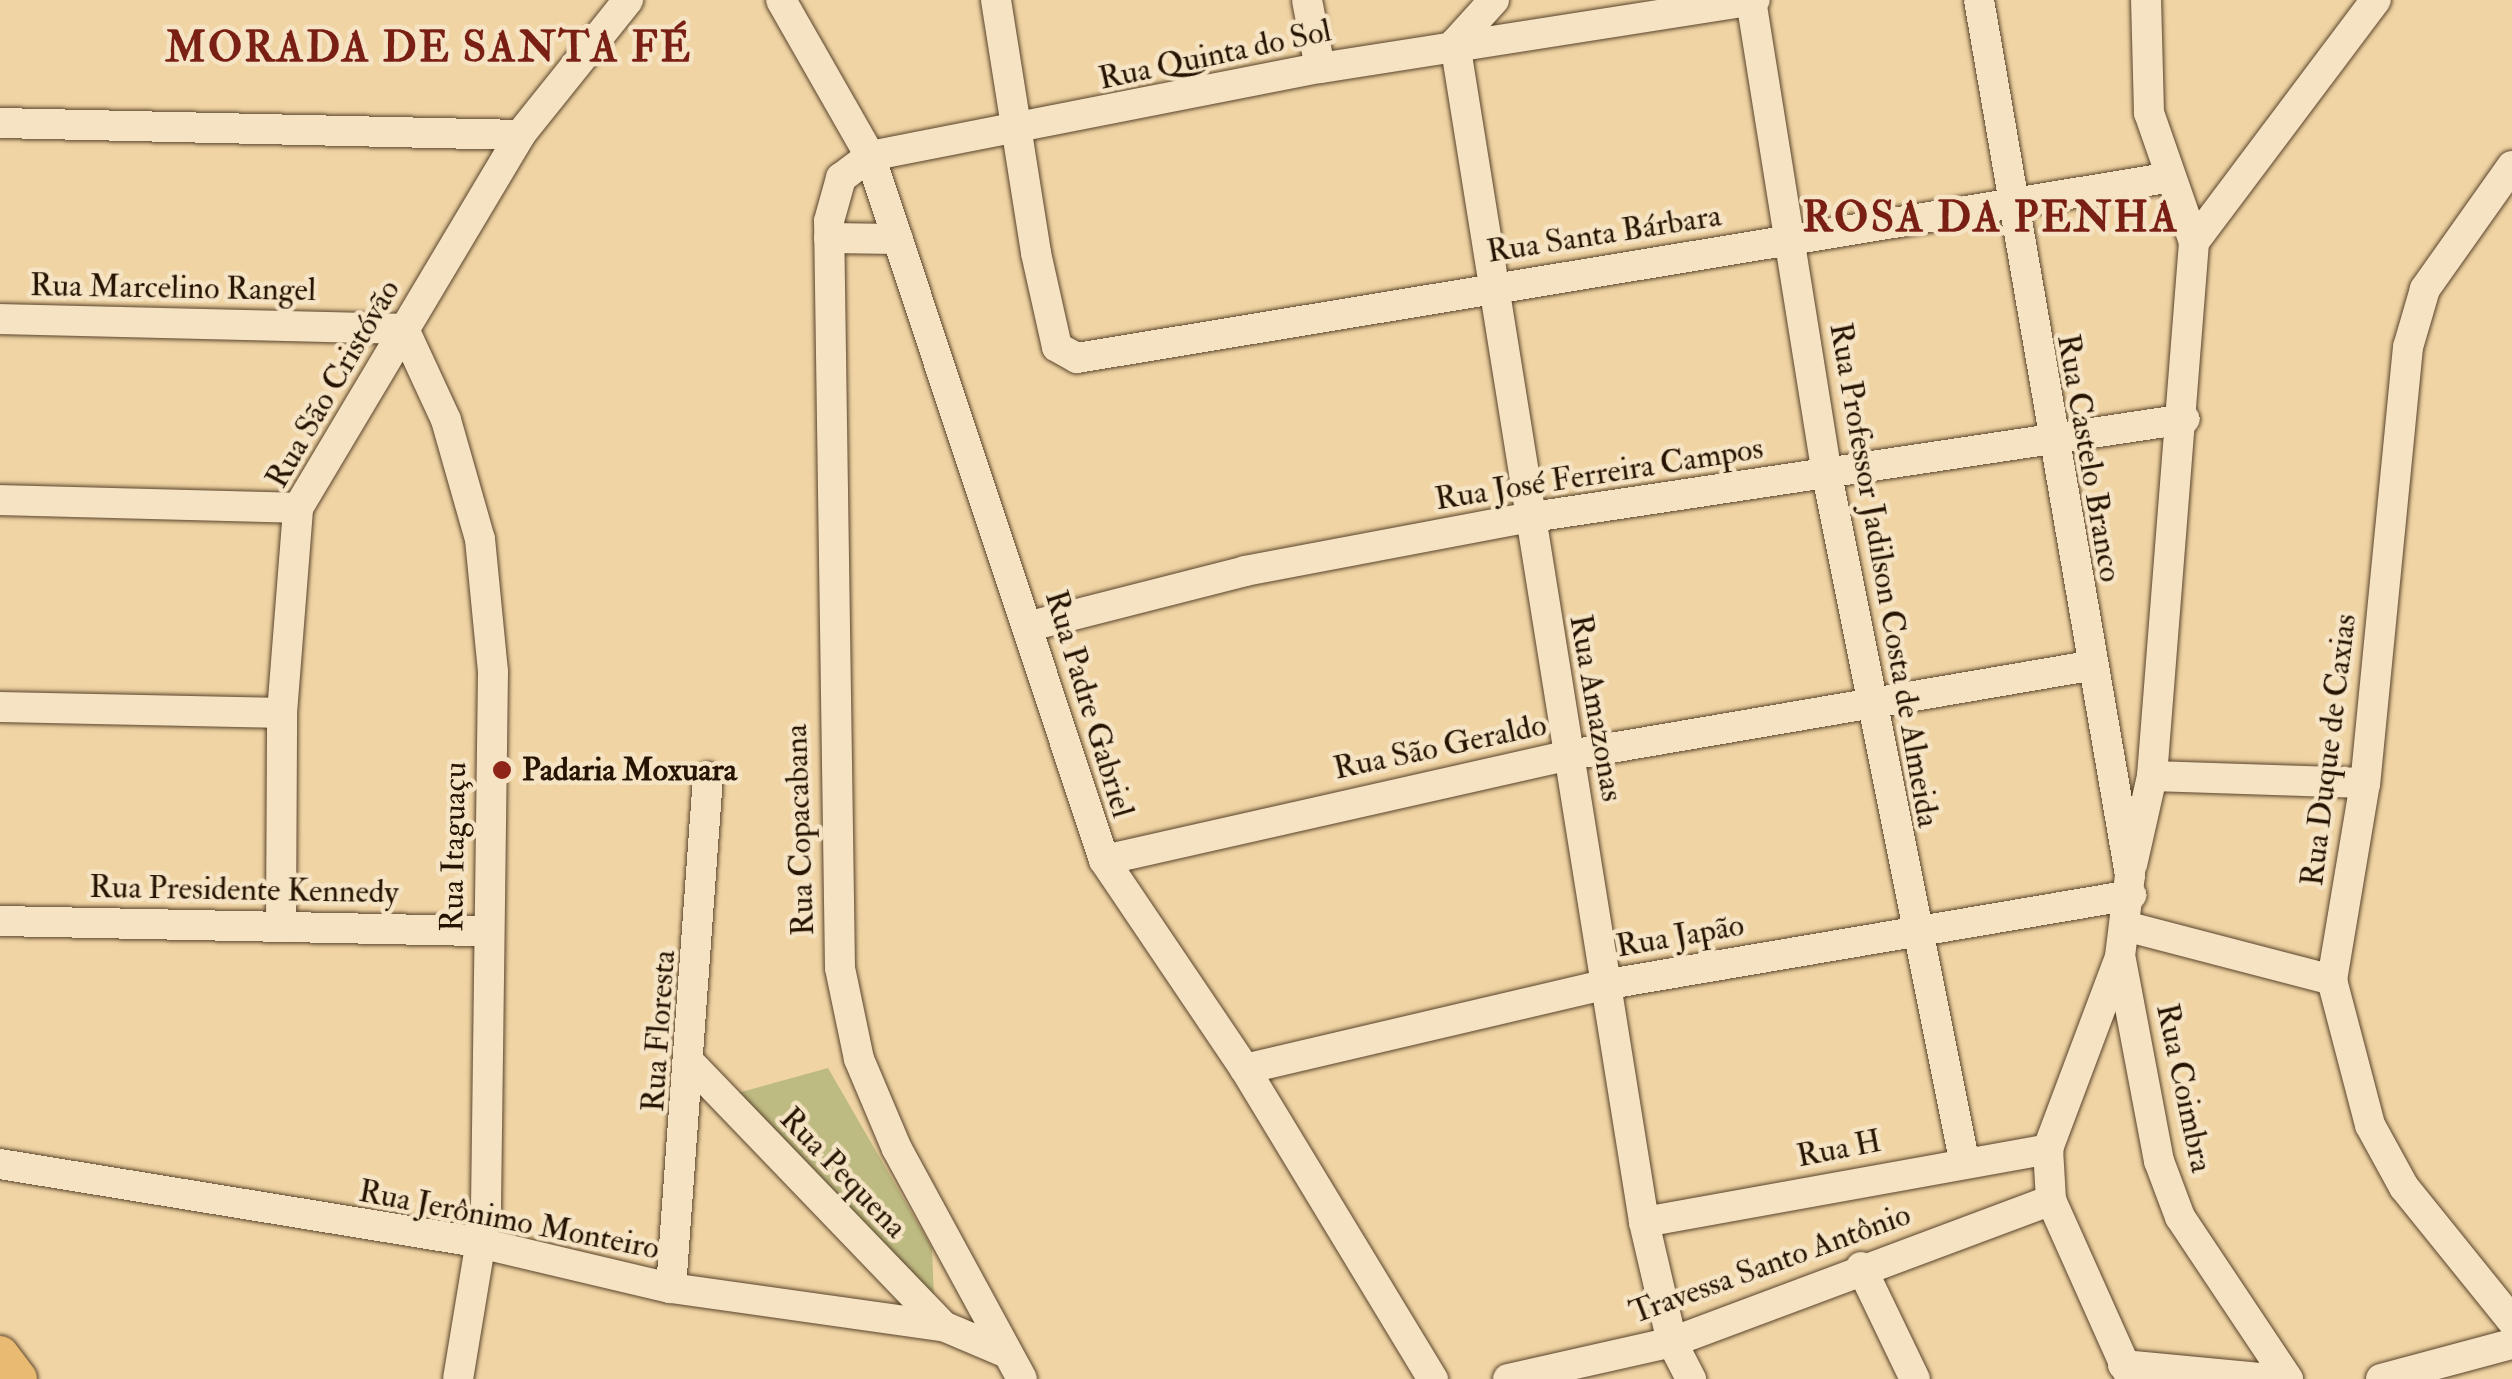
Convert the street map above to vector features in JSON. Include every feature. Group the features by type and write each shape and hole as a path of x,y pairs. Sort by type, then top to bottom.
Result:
{"main road":[{"path":"0,1355 18,1379"}],"street":[{"name":"Rua São Cristóvão","path":"281,926 282,713 298,508 520,135 628,0"},
{"name":"Rua Padre Gabriel","path":"780,0 870,156 1030,626 1104,860 1246,1069 1433,1379"},
{"path":"996,0 1014,135"},
{"path":"1307,0 1320,68"},
{"path":"1455,43 1494,0"},
{"name":"Rua Quinta do Sol","path":"870,156 1014,135 1320,68 1455,43 1752,0"},
{"name":"Rua Professor Jadilson Costa de Almeida","path":"1752,0 1827,474 1915,932 1964,1160"},
{"name":"Rua Castelo Branco","path":"1980,0 2009,204 2130,885 2129,927 2120,957 2048,1149"},
{"path":"2130,885 2152,776 2185,419 2194,242 2165,178 2149,113 2146,0"},
{"path":"2194,242 2376,0"},
{"name":"Rua Amazonas","path":"1455,43 1526,518 1570,755 1602,984 1644,1222 1672,1342 1691,1379"},
{"path":"0,122 520,135"},
{"name":"Rua Santa Bárbara","path":"1014,135 1057,347 1077,358 2165,178"},
{"name":"Rua Copacabana","path":"870,156 841,178 829,238 840,968 859,1058 897,1149 1002,1350 1022,1379"},
{"name":"Rua Duque de Caxias","path":"2512,166 2424,289 2408,347 2365,784 2332,980 2370,1126 2404,1187 2512,1321"},
{"path":"829,238 898,239"},
{"name":"Rua Marcelino Rangel","path":"0,319 404,329"},
{"name":"Rua Itaguaçu","path":"404,329 446,420 480,539 492,672 480,1243 458,1379"},
{"name":"Rua José Ferreira Campos","path":"1030,626 1246,571 1526,518 2185,419"},
{"path":"0,500 298,508"},
{"name":"Rua São Geraldo","path":"1104,860 1570,755 2089,666"},
{"path":"0,707 282,713"},
{"path":"2152,776 2365,784"},
{"name":"Rua Floresta","path":"671,1288 694,1067 708,777"},
{"name":"Rua Japão","path":"1246,1069 1602,984 1915,932 2130,885"},
{"name":"Rua Presidente Kennedy","path":"0,920 487,931"},
{"path":"2129,927 2332,980"},
{"name":"Rua Coimbra","path":"2120,957 2159,1160 2180,1217 2288,1379"},
{"name":"Rua Pequena","path":"694,1067 942,1326"},
{"path":"2048,1149 2051,1200 2127,1372 2270,1379"},
{"name":"Rua H","path":"1644,1222 1964,1160 2048,1149"},
{"name":"Rua Jerônimo Monteiro","path":"0,1164 31,1173 480,1243 671,1288 942,1326 1002,1350"},
{"path":"0,1180 31,1173"},
{"name":"Travessa Santo Antônio","path":"1508,1379 1672,1342 1861,1267 2051,1200"},
{"path":"1861,1267 1915,1379"},
{"path":"2381,1379 2512,1344"}],"shaded area":[{"path":"828,1068 932,1248 934,1299 734,1094"}],"place":[{"name":"Padaria Moxuara","path":"502,770"}],"district":[{"name":"MORADA DE SANTA FÉ","path":"429,48"},
{"name":"ROSA DA PENHA","path":"1991,218"}]}
